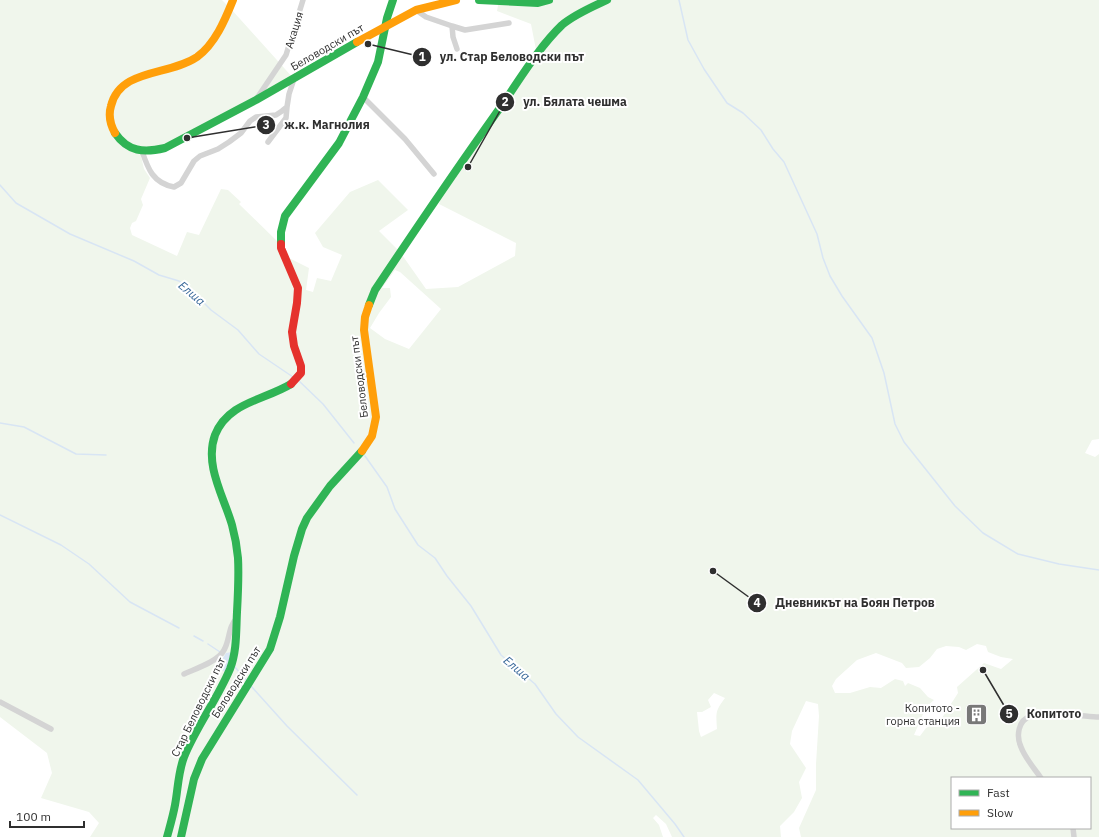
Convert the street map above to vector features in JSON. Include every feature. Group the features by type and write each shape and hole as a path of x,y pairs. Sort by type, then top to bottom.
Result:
{"street":[{"name":"Беловодски път","path":"233,0 227,16 214,39 197,56 181,65 132,79 119,88 113,97 109,114 113,130 120,140 130,148 154,151 165,148 256,100 385,26 416,10 456,0"},
{"name":"Акация","path":"256,100 286,54 303,0"},
{"name":"Стар Беловодски път","path":"167,837 175,806 179,773 184,757 233,660 236,643 238,580 235,538 212,463 213,442 219,426 232,412 248,403 280,390 297,379 301,373 301,365 294,346 292,332 298,292 296,283 281,248 281,232 285,216 339,143 363,97 378,62 385,26 393,0"},
{"path":"479,0 538,3 549,0"},
{"name":"Беловодски път","path":"181,837 194,779 202,758 270,649 280,616 294,556 307,518 330,486 366,448 372,436 376,417 364,330 365,317 375,290 445,186 551,37 565,23 586,9 607,0"},
{"path":"416,10 426,17 465,30 509,23"},
{"path":"452,26 453,37 457,49"},
{"path":"268,142 286,118 289,94 294,79"},
{"path":"363,97 405,139 434,174"},
{"path":"142,150 146,164 154,178 174,187 181,183 194,161 200,156 218,149 229,142 241,133 256,116 276,115 287,107"},
{"path":"184,674 219,657 224,651 231,626 237,618"},
{"path":"0,702 51,729"},
{"path":"1040,777 1024,754 1019,742 1018,731 1023,721 1032,716 1042,714 1099,717"}],"shaded area":[{"path":"0,0 222,0 294,79 141,156 144,169 150,178 141,199 143,205 136,221 132,223 130,228 132,235 177,256 187,232 199,235 221,189 228,190 241,202 239,204 278,242 285,256 309,268 306,290 313,292 317,278 331,281 342,255 323,247 315,233 350,192 378,180 408,210 379,231 400,252 426,289 458,287 515,256 516,243 439,204 445,186 537,55 531,24 497,11 499,0 1099,0 1099,439 1092,440 1085,453 1095,457 1099,454 1099,837 801,837 799,828 816,790 819,716 818,704 806,701 792,731 790,744 806,768 799,782 802,798 794,812 780,826 781,837 672,837 666,824 656,815 653,818 659,825 663,837 90,837 99,823 89,812 41,798 52,773 47,753 0,717","holes":["395,270 400,272 441,309 409,349 385,339 370,328 391,297 390,288 382,288","977,644 986,646 988,652 1001,657 1013,659 1001,669 984,663 957,687 958,693 940,721 926,728 920,736 914,735 926,707 934,700 928,697 920,688 908,683 905,686 903,681 895,679 881,688 870,687 850,693 835,693 832,686 836,679 857,660 876,653 902,663 906,668 919,667 930,658 937,649 946,646 959,647 966,650","714,693 725,698 719,706 717,712 717,729 701,737 697,712 702,712 711,707 708,700"]}],"water":[{"path":"232,652 225,672 222,670 220,663 226,653"}],"waterway":[{"path":"679,0 688,40 704,69 727,103 743,113 761,130 773,149 784,162 817,234 823,258 830,276 842,296 872,338 884,373 895,424 904,442 955,506 983,533 1018,554 1059,564 1099,570"},
{"name":"Елша","path":"0,185 16,203 70,234 134,261 159,275 179,281 190,289 211,310 238,330 259,354 293,377"},
{"name":"Елша","path":"298,380 323,404 354,443"},
{"path":"0,423 24,427 76,454 106,455"},
{"name":"Елша","path":"365,456 387,487 395,509 418,545 435,558 471,606 501,655 535,684 556,714 578,737 638,780 684,837"},
{"path":"0,515 61,545 89,564 130,602 179,628"},
{"path":"194,636 203,641"},
{"path":"208,644 220,652"},
{"path":"234,666 247,681"},
{"path":"251,686 287,726 357,795"}],"traffic: fast":[{"path":"281,244 281,232 285,216 339,143 363,97 378,62 387,18 393,0"},
{"path":"479,0 538,3 549,0"},
{"path":"369,305 375,290 450,178 544,45 553,34 572,17 607,0"},
{"path":"115,133 125,144 137,150 157,150 165,148 256,100 357,42"},
{"path":"167,837 184,757 194,735 225,680 230,669 235,648 238,558 232,525 213,469 212,446 215,435 221,424 229,415 248,403 291,384"},
{"path":"181,837 194,779 202,759 270,649 280,617 294,556 307,518 330,486 362,451"}],"traffic: slow":[{"path":"115,133 111,123 110,113 116,94 124,85 135,79 186,63 197,57 214,39 233,0"},
{"path":"357,42 416,10 456,0"},
{"path":"362,451 372,436 376,417 364,330 365,317 369,305"}],"traffic: jam":[{"path":"281,244 281,248 298,288 292,332 294,346 301,366 301,373 291,384"}],"place":[{"name":"ул. Стар Беловодски път","path":"368,44"},
{"name":"ж.к. Магнолия","path":"187,138"},
{"name":"ул. Бялата чешма","path":"468,167"},
{"name":"Дневникът на Боян Петров","path":"713,571"},
{"name":"Копитото","path":"983,670"},
{"name":"Копитото - горна станция","path":"976,714"}]}
